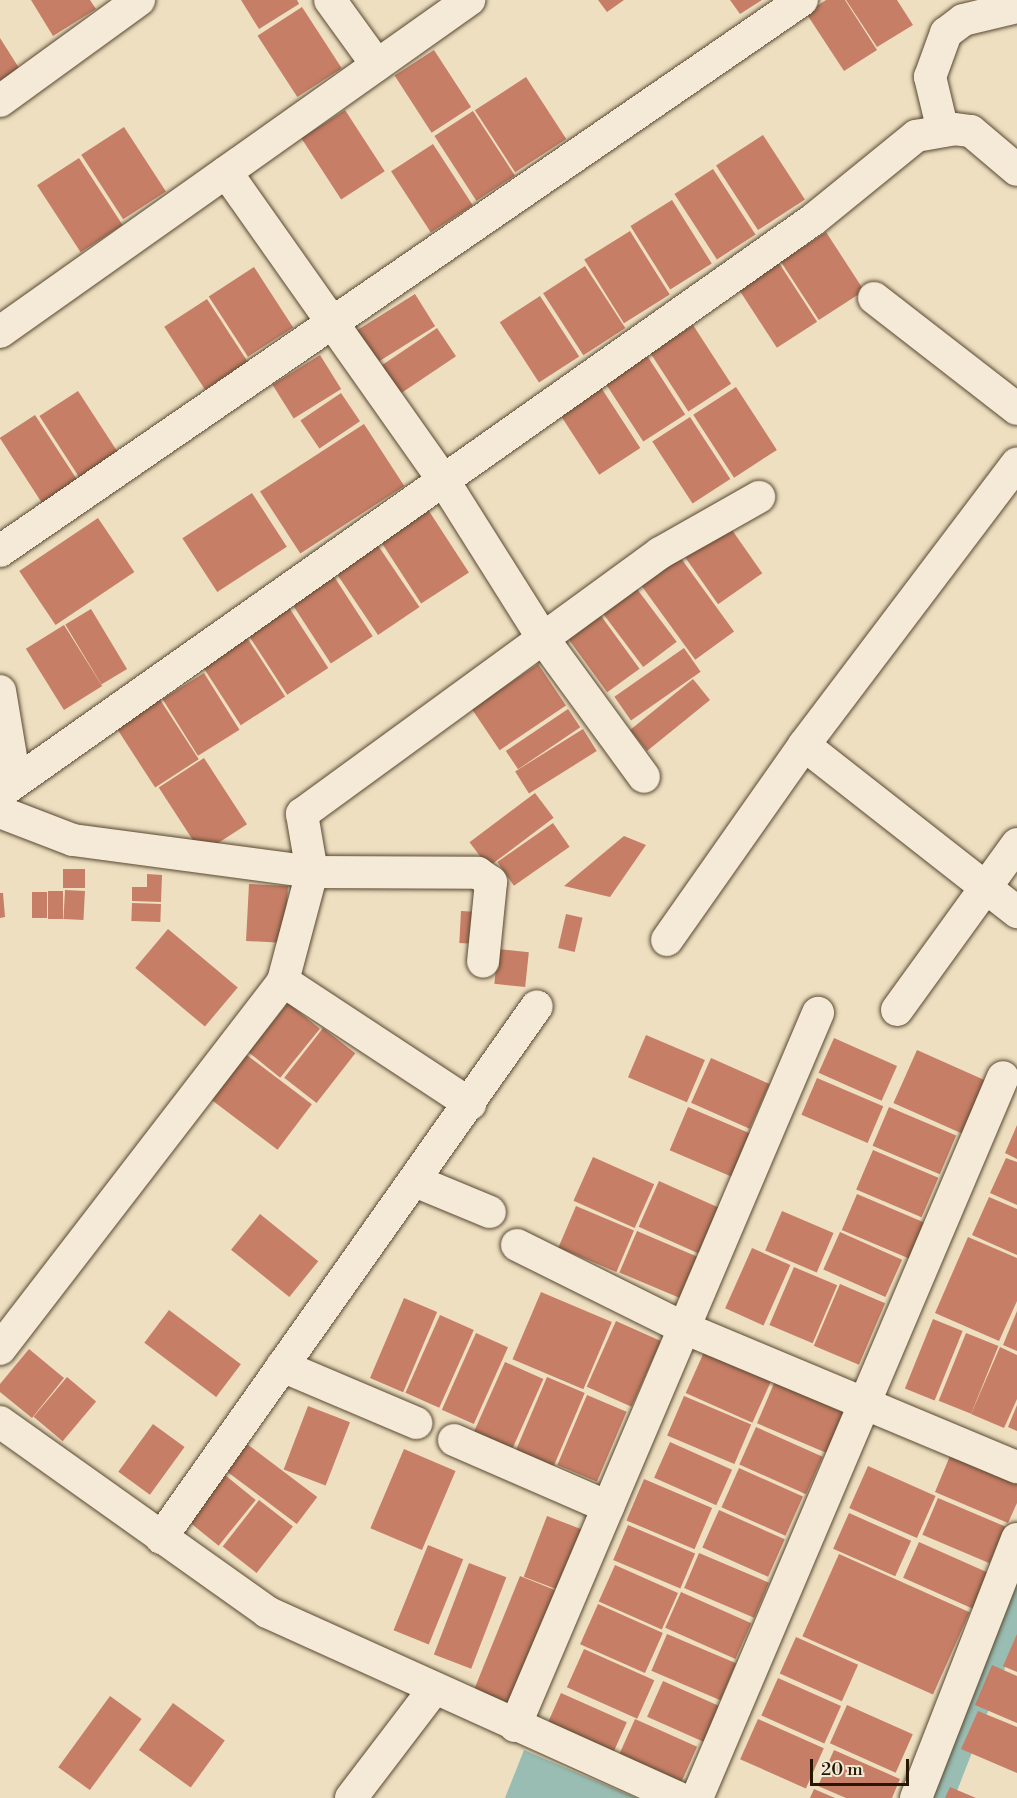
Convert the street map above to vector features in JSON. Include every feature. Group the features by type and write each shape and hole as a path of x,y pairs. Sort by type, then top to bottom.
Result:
{"street":[{"path":"0,101 139,0"},
{"path":"330,0 377,65"},
{"path":"0,332 469,0"},
{"path":"0,551 802,0"},
{"path":"943,131 930,77 946,33 963,20 1017,7"},
{"path":"8,787 442,478 814,219 916,136 943,131 971,131 1017,170"},
{"path":"226,172 442,478 543,637 644,777"},
{"path":"874,297 1017,409"},
{"path":"668,940 804,746 1017,463"},
{"path":"0,1349 283,981 312,872 302,814 660,553 759,497"},
{"path":"0,691 8,787"},
{"path":"804,746 1017,912"},
{"path":"0,812 73,840 312,872 478,873 491,882 483,962"},
{"path":"897,1010 1017,843"},
{"path":"283,981 470,1104"},
{"path":"161,1538 470,1104 537,1006"},
{"path":"515,1726 818,1013"},
{"path":"697,1798 1003,1077"},
{"path":"415,1181 490,1212"},
{"path":"517,1245 684,1328 1017,1467"},
{"path":"282,1366 416,1423"},
{"path":"0,1422 267,1612 678,1798"},
{"path":"454,1440 608,1507"},
{"path":"916,1798 1017,1539"},
{"path":"351,1798 434,1689"}],"water":[{"path":"524,1750 636,1798 505,1798"}],"building":[{"path":"31,0 90,0 96,9 53,36"},
{"path":"241,0 297,0 299,4 259,29"},
{"path":"598,0 624,0 607,12"},
{"path":"730,0 762,0 740,14"},
{"path":"826,0 845,0 877,50 844,71 806,13"},
{"path":"846,0 897,0 913,25 877,47"},
{"path":"302,7 342,68 297,97 258,36"},
{"path":"0,38 19,68 0,81"},
{"path":"434,50 471,107 432,133 395,76"},
{"path":"526,77 566,139 515,172 475,110"},
{"path":"345,110 385,171 341,200 301,138"},
{"path":"473,111 515,176 476,201 434,136"},
{"path":"124,127 166,192 123,219 81,155"},
{"path":"763,135 805,200 758,230 716,165"},
{"path":"433,144 473,205 431,232 391,171"},
{"path":"79,158 123,225 81,252 37,185"},
{"path":"713,169 755,234 717,259 674,194"},
{"path":"672,200 712,264 670,290 630,226"},
{"path":"630,231 670,295 624,323 584,260"},
{"path":"826,232 864,291 819,320 781,261"},
{"path":"779,263 817,322 777,348 739,289"},
{"path":"585,266 625,328 583,355 543,293"},
{"path":"254,267 293,327 248,357 209,296"},
{"path":"415,294 435,326 372,365 352,333"},
{"path":"540,296 579,356 539,383 500,322"},
{"path":"207,299 248,362 205,390 164,327"},
{"path":"693,325 731,384 688,411 650,353"},
{"path":"437,328 456,356 398,395 379,367"},
{"path":"646,354 685,414 643,442 604,381"},
{"path":"320,355 341,389 294,419 273,385"},
{"path":"600,386 640,448 599,475 559,413"},
{"path":"736,387 777,450 734,478 693,415"},
{"path":"78,391 118,453 80,478 39,416"},
{"path":"341,393 360,421 319,449 300,420"},
{"path":"35,415 78,481 43,504 0,438"},
{"path":"690,417 730,479 693,504 652,442"},
{"path":"364,424 404,486 300,554 260,492"},
{"path":"252,493 287,547 217,592 182,538"},
{"path":"427,508 469,573 421,604 379,539"},
{"path":"98,518 134,572 56,625 19,571"},
{"path":"725,520 762,573 718,604 681,551"},
{"path":"377,544 419,607 378,635 336,572"},
{"path":"680,557 734,631 695,660 641,585"},
{"path":"333,575 373,636 331,663 291,602"},
{"path":"637,589 677,642 643,667 603,614"},
{"path":"288,606 328,668 287,695 247,633"},
{"path":"91,609 127,669 101,684 65,624"},
{"path":"599,613 640,669 607,692 567,637"},
{"path":"64,625 102,686 64,710 26,649"},
{"path":"246,636 285,696 241,725 202,665"},
{"path":"684,648 701,672 631,721 614,697"},
{"path":"538,664 566,705 500,750 472,709"},
{"path":"204,673 240,730 198,756 162,699"},
{"path":"693,679 710,700 647,751 630,730"},
{"path":"159,698 199,759 155,788 115,726"},
{"path":"568,709 580,727 518,769 506,751"},
{"path":"583,729 597,751 529,793 515,771"},
{"path":"204,758 247,824 202,854 159,787"},
{"path":"535,793 554,818 488,867 470,842"},
{"path":"553,823 570,847 514,886 497,862"},
{"path":"624,836 646,845 610,897 564,886"},
{"path":"63,869 85,869 85,888 63,888"},
{"path":"147,874 162,875 161,902 132,901 132,887 147,887"},
{"path":"249,884 288,886 285,943 246,941"},
{"path":"65,890 85,891 83,920 63,919"},
{"path":"48,891 63,891 63,919 48,919"},
{"path":"32,892 47,892 47,918 32,918"},
{"path":"0,893 3,893 5,917 0,918"},
{"path":"132,903 161,904 160,922 131,921"},
{"path":"461,911 479,912 477,944 459,943"},
{"path":"566,914 583,918 575,952 558,948"},
{"path":"168,929 238,987 205,1027 135,968"},
{"path":"498,949 529,952 525,987 494,984"},
{"path":"288,1003 320,1029 280,1078 248,1052"},
{"path":"323,1028 355,1053 317,1103 284,1078"},
{"path":"646,1035 705,1060 687,1102 628,1077"},
{"path":"834,1038 897,1066 882,1101 819,1073"},
{"path":"917,1050 988,1082 965,1135 893,1103"},
{"path":"244,1053 312,1104 278,1150 210,1099"},
{"path":"711,1058 769,1084 750,1129 691,1103"},
{"path":"817,1078 883,1106 868,1143 801,1115"},
{"path":"688,1107 754,1135 736,1178 670,1150"},
{"path":"889,1107 956,1136 940,1174 873,1146"},
{"path":"1017,1125 1017,1159 1005,1153"},
{"path":"873,1150 938,1178 922,1217 856,1190"},
{"path":"593,1157 654,1184 635,1228 573,1201"},
{"path":"1006,1158 1017,1162 1017,1205 990,1193"},
{"path":"659,1181 723,1209 703,1255 639,1227"},
{"path":"857,1194 924,1223 909,1258 842,1230"},
{"path":"989,1197 1017,1209 1017,1255 972,1235"},
{"path":"576,1206 634,1231 616,1272 558,1247"},
{"path":"782,1211 834,1233 817,1272 765,1251"},
{"path":"260,1214 318,1261 289,1297 231,1250"},
{"path":"637,1231 697,1256 679,1298 619,1272"},
{"path":"840,1232 902,1260 885,1297 823,1269"},
{"path":"968,1237 1017,1258 1017,1301 999,1341 935,1313"},
{"path":"752,1248 790,1265 764,1325 725,1308"},
{"path":"794,1267 837,1285 813,1343 769,1325"},
{"path":"840,1284 885,1303 859,1365 814,1346"},
{"path":"541,1292 612,1322 583,1389 512,1359"},
{"path":"404,1298 437,1312 403,1392 370,1378"},
{"path":"169,1310 241,1364 216,1397 144,1343"},
{"path":"1017,1311 1017,1351 1003,1345"},
{"path":"440,1315 474,1330 439,1408 405,1393"},
{"path":"933,1319 963,1331 935,1401 905,1389"},
{"path":"616,1321 661,1341 631,1407 587,1387"},
{"path":"476,1333 508,1347 474,1424 442,1410"},
{"path":"966,1333 998,1346 971,1414 939,1401"},
{"path":"1000,1347 1017,1355 1017,1399 1004,1428 971,1414"},
{"path":"29,1349 64,1378 32,1418 0,1392 0,1384"},
{"path":"704,1352 771,1382 752,1423 686,1393"},
{"path":"505,1362 543,1379 512,1449 474,1431"},
{"path":"67,1377 96,1401 63,1441 34,1417"},
{"path":"547,1377 585,1393 552,1471 514,1455"},
{"path":"775,1381 844,1410 826,1453 757,1423"},
{"path":"587,1395 627,1412 597,1482 557,1465"},
{"path":"684,1396 751,1425 734,1464 667,1436"},
{"path":"1017,1405 1017,1431 1008,1427"},
{"path":"308,1406 350,1422 326,1486 284,1469"},
{"path":"153,1424 185,1447 150,1495 118,1472"},
{"path":"756,1427 823,1457 806,1494 739,1464"},
{"path":"243,1441 317,1497 297,1524 223,1468"},
{"path":"670,1442 732,1470 716,1505 654,1478"},
{"path":"404,1449 456,1471 422,1550 370,1528"},
{"path":"952,1451 1017,1479 1017,1503 1008,1523 935,1492"},
{"path":"868,1466 936,1496 917,1538 849,1508"},
{"path":"739,1468 803,1496 785,1536 722,1507"},
{"path":"220,1471 256,1500 219,1546 183,1517"},
{"path":"644,1479 712,1508 695,1549 626,1520"},
{"path":"938,1498 1005,1527 990,1563 922,1535"},
{"path":"259,1500 293,1526 257,1573 223,1546"},
{"path":"719,1510 785,1539 768,1577 702,1547"},
{"path":"849,1513 911,1541 895,1576 833,1549"},
{"path":"547,1516 587,1531 564,1592 524,1577"},
{"path":"628,1525 695,1554 680,1589 613,1560"},
{"path":"919,1542 989,1573 973,1609 903,1578"},
{"path":"428,1545 463,1559 429,1645 394,1630"},
{"path":"699,1553 769,1583 754,1618 684,1588"},
{"path":"839,1554 970,1612 933,1694 802,1636"},
{"path":"469,1563 506,1577 471,1669 434,1654"},
{"path":"615,1565 678,1593 662,1630 599,1602"},
{"path":"520,1576 560,1592 510,1716 470,1700"},
{"path":"681,1592 751,1623 735,1659 665,1628"},
{"path":"598,1604 663,1633 645,1673 580,1644"},
{"path":"667,1634 736,1663 720,1700 651,1671"},
{"path":"1017,1634 1017,1672 1003,1666"},
{"path":"796,1637 858,1665 842,1701 780,1674"},
{"path":"584,1649 654,1680 637,1719 567,1687"},
{"path":"992,1665 1017,1676 1017,1723 975,1705"},
{"path":"778,1678 841,1706 824,1744 761,1715"},
{"path":"663,1681 721,1707 706,1743 647,1717"},
{"path":"561,1693 627,1722 612,1755 546,1726"},
{"path":"110,1696 142,1719 90,1790 58,1767"},
{"path":"173,1703 225,1741 191,1788 139,1750"},
{"path":"847,1705 913,1734 896,1773 830,1743"},
{"path":"978,1711 1017,1727 1017,1773 961,1749"},
{"path":"635,1719 697,1747 681,1782 619,1755"},
{"path":"758,1719 824,1748 806,1788 740,1759"},
{"path":"834,1750 900,1779 892,1798 846,1798 818,1786"},
{"path":"950,1787 976,1798 945,1798"},
{"path":"814,1789 835,1798 810,1798"}],"waterway":[{"path":"936,1798 1017,1590"}]}
